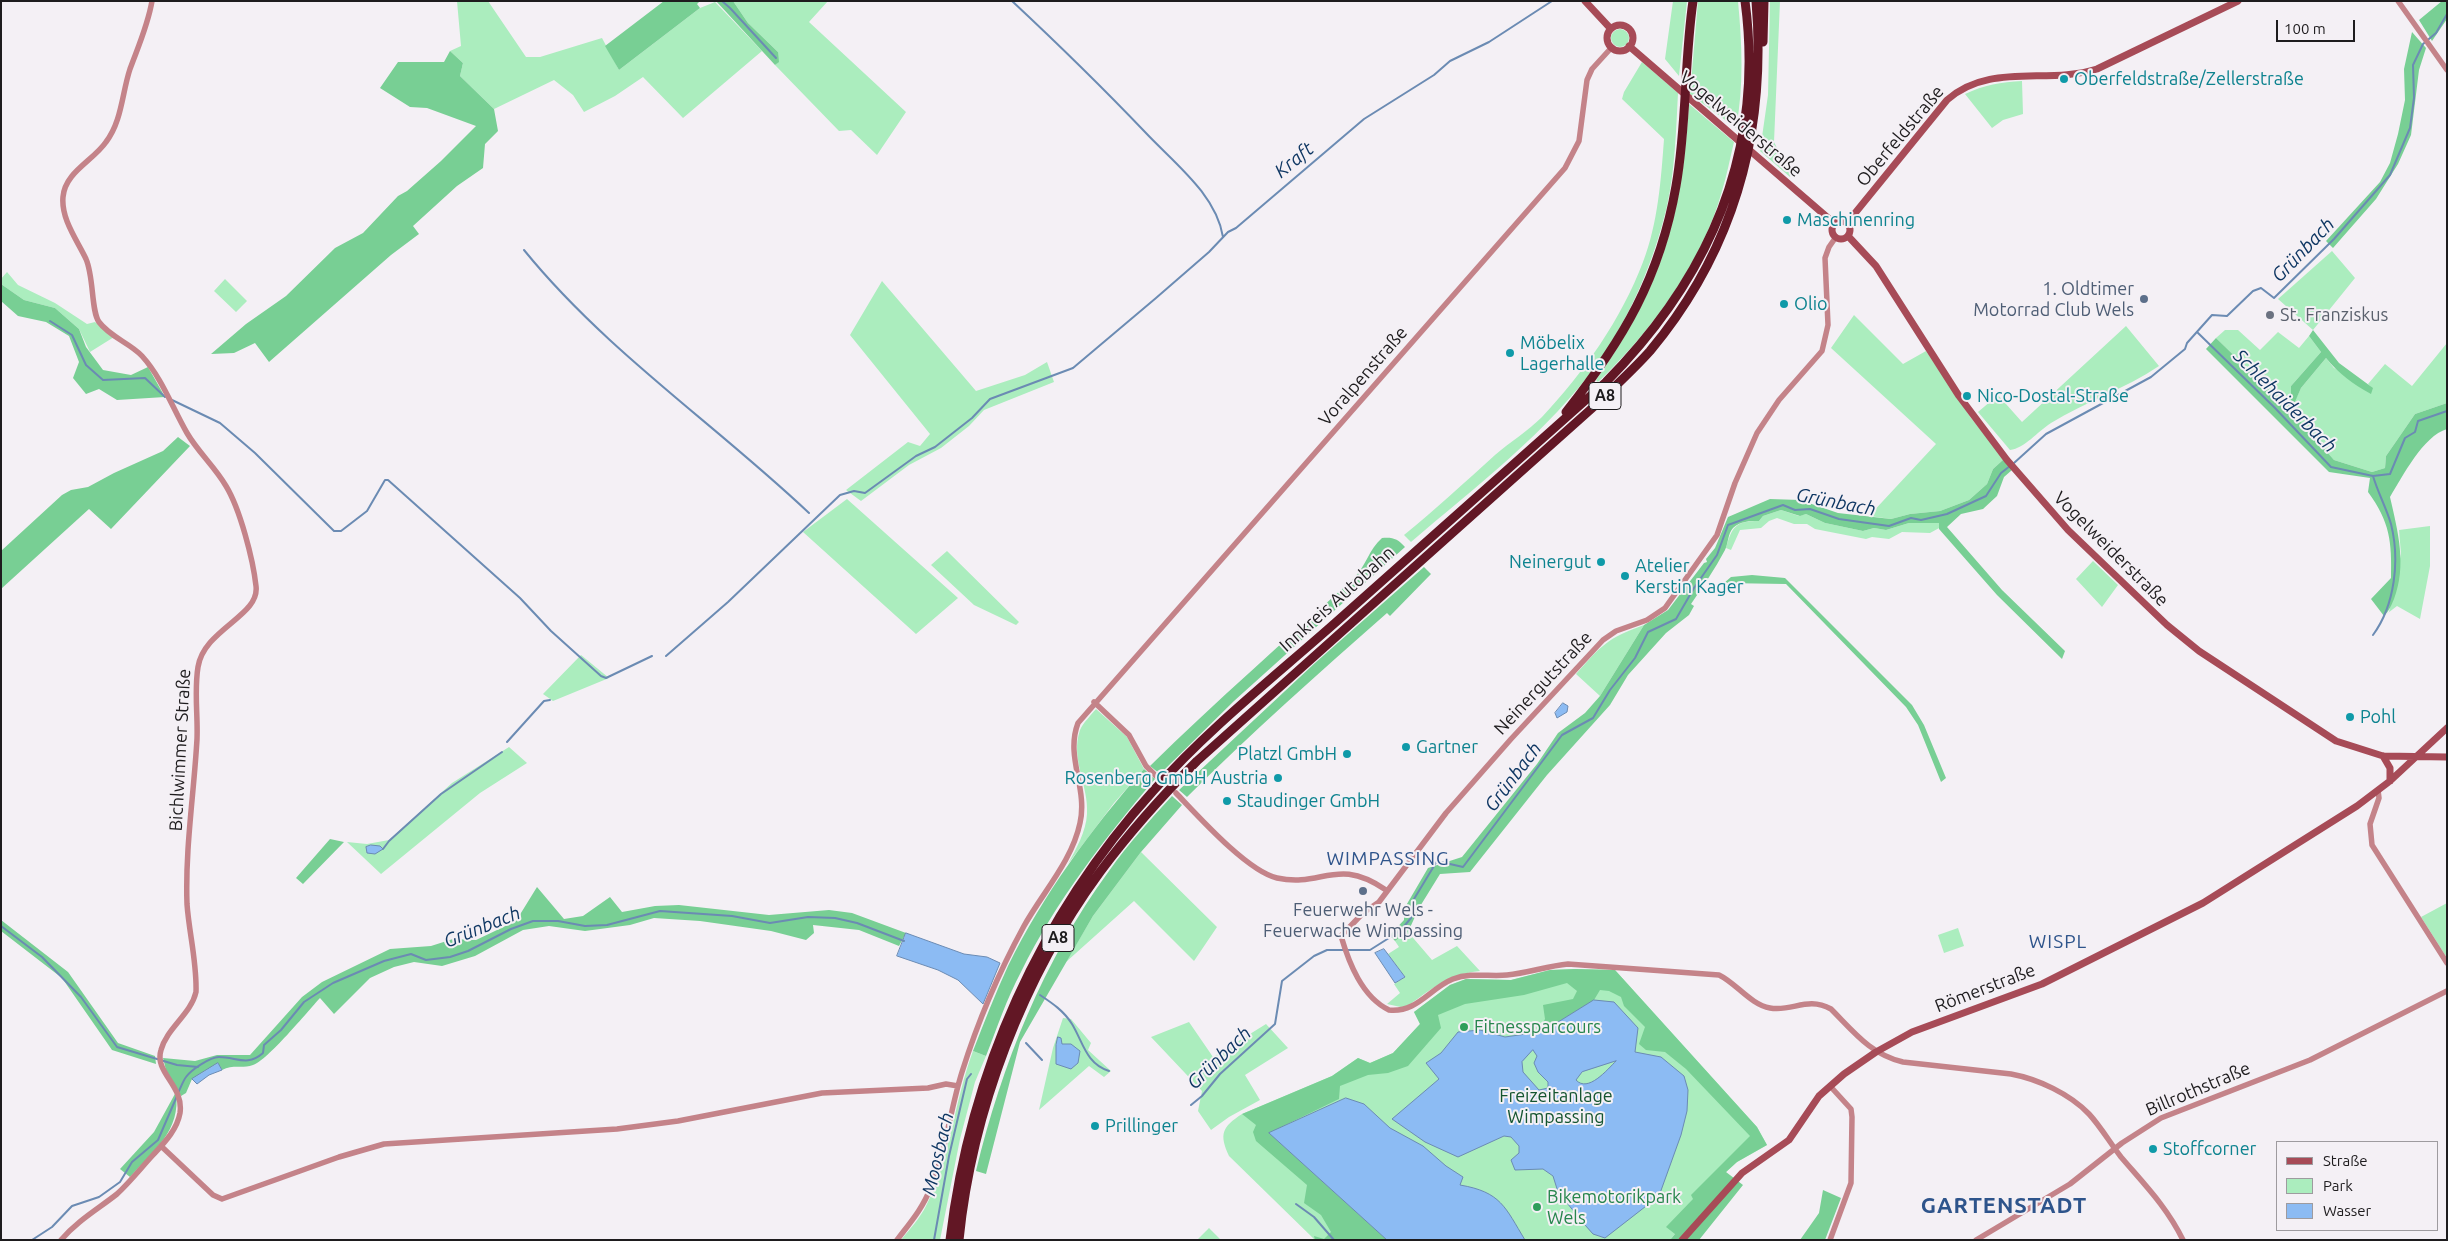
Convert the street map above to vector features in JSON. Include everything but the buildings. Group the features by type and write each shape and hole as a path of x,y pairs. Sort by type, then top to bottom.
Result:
{"highway":[{"path":"1552,430 1613,349 1632,318 1646,289 1660,252 1677,186 1693,1"},
{"name":"Innkreis Autobahn","path":"959,1240 971,1166 984,1114 1021,1011 1043,965 1099,874 1172,790 1252,710 1628,359 1676,300 1698,263 1719,218 1739,153 1743,132 1748,63 1744,1"},
{"name":"Innkreis Autobahn","path":"950,1240 953,1209 965,1147 986,1072 1012,1008 1034,961 1091,868 1125,822 1160,779 1228,718 1599,402 1649,351 1683,306 1710,262 1734,205 1747,160 1752,136 1758,74 1756,1"},
{"path":"1758,74 1764,25 1764,1"},
{"path":"943,1240 953,1209"}],"main road":[{"path":"1585,1 1611,29"},
{"name":"Oberfeldstraße","path":"1847,223 1947,100 1967,86 1992,78 2072,74 2097,69 2238,1"},
{"path":"1618,25 1628,28 1632,35 1629,46 1623,50 1612,48 1607,40 1611,29 1618,25"},
{"name":"Vogelweiderstraße","path":"1629,46 1835,224"},
{"path":"1839,221 1847,223 1850,228 1848,236 1841,239 1836,237 1832,230 1835,224 1839,221"},
{"name":"Vogelweiderstraße","path":"1848,236 1876,266 1955,389 2008,461 2068,530 2153,613 2199,651 2326,735 2358,749 2383,756 2412,758 2447,757"},
{"name":"Römerstraße","path":"1682,1240 1742,1173 1789,1140 1819,1096 1876,1052 1912,1032 2042,984 2174,919 2345,814 2390,781 2412,758 2447,728"},
{"path":"2383,756 2390,768 2390,781"}],"street":[{"name":"Bichlwimmer Straße","path":"61,1240 81,1220 117,1194 161,1146 177,1122 180,1100 177,1090 160,1060 167,1037 192,1003 196,992 187,900 197,737 196,682 198,663 213,638 245,612 255,600 257,592 254,571 234,502 226,485 187,433 144,358 130,344 98,321 94,310 90,270 69,225 63,203 67,183 100,150 115,127 152,1"},
{"path":"2398,1 2447,70"},
{"name":"Voralpenstraße","path":"897,1240 919,1210 930,1189 958,1086 983,1014 1007,959 1042,896 1072,850 1082,813 1081,788 1072,754 1074,732 1078,722 1560,174 1571,160 1579,141 1587,80 1592,69 1612,48"},
{"name":"Neinergutstraße","path":"1836,237 1829,247 1825,258 1828,325 1822,351 1779,400 1757,433 1735,483 1722,524 1702,558 1665,608 1647,620 1616,632 1593,650 1489,763 1446,813 1378,902 1363,913 1341,936 1347,954 1363,986 1377,1001 1389,1010 1410,1008 1454,979 1473,975 1514,974 1551,966 1594,966 1719,975 1731,980 1763,1006 1781,1009 1804,1003 1823,1004 1831,1009 1876,1052"},
{"path":"1094,702 1129,736 1146,766 1160,779"},
{"path":"1172,790 1232,849 1266,874 1275,878 1296,879 1346,872 1373,881 1386,890"},
{"path":"2378,790 2379,798 2370,824 2372,845 2447,963"},
{"name":"Billrothstraße","path":"1976,1240 2070,1184 2115,1149 2161,1118 2310,1060 2447,991"},
{"path":"1876,1052 1887,1059 1903,1062 2011,1074 2028,1078 2058,1092 2087,1112 2115,1149 2161,1202 2183,1240"},
{"path":"161,1146 213,1195 222,1199 339,1157 384,1144 618,1129 678,1121 822,1093 928,1088 946,1084 958,1086"},
{"path":"1830,1086 1851,1110 1852,1116 1851,1182 1830,1240"}],"green space":[{"path":"457,1 488,1 526,57 540,57 602,38 619,70 700,8 715,2 762,51 683,118 643,77 615,96 584,112 573,95 554,80 494,109 460,76 463,63 450,51 461,46"},
{"path":"664,1 700,1 697,4 700,8 619,70 605,46"},
{"path":"716,1 733,1 748,23 778,52 779,62 775,65"},
{"path":"733,1 828,1 809,22 906,112 877,155 851,130 839,131 775,65 778,62 778,52 748,23"},
{"path":"1673,1 1687,1 1679,76 1665,59"},
{"path":"1698,1 1738,1 1741,65 1739,112 1736,128 1690,94"},
{"path":"1770,1 1780,1 1774,142 1780,154 1789,158 1787,160 1792,171 1790,177 1760,151 1768,95"},
{"path":"2442,1 2447,1 2447,19 2432,41 2419,20"},
{"path":"1616,29 1624,29 1629,34 1627,45 1616,47 1611,42 1611,34"},
{"path":"2412,32 2426,48 2419,70 2411,135 2398,164 2376,199 2333,248 2326,241 2380,182 2390,163 2405,100 2404,69"},
{"path":"450,51 463,63 460,76 494,109 498,131 485,144 483,168 457,186 413,226 419,234 391,255 269,362 255,343 234,353 211,354 246,324 286,296 335,248 363,233 398,196 407,191 441,161 476,126 427,108 410,107 380,88 398,62 444,62"},
{"path":"1642,62 1678,93 1676,136 1667,206 1648,267 1631,306 1599,361 1558,412 1510,458 1411,542 1404,535 1495,455 1542,417 1587,363 1624,304 1643,262 1652,232 1660,186 1664,139 1622,99 1624,92"},
{"path":"2022,81 2023,114 2003,120 1992,128 1965,94 1993,84"},
{"path":"1689,104 1734,142 1722,191 1702,243 1673,294 1637,341 1598,382 1596,380 1619,346 1637,314 1653,282 1665,250 1681,181"},
{"path":"2332,251 2355,278 2313,330 2278,299"},
{"path":"7,272 18,285 55,303 87,324 95,322 114,337 90,352 79,329 55,308 24,300 1,284 1,279"},
{"path":"225,279 247,301 236,312 214,291"},
{"path":"882,281 976,391 1025,375 1047,362 1054,382 984,410 969,426 941,448 909,465 861,501 846,490 908,442 920,446 930,434 850,335"},
{"path":"1,284 24,300 55,308 79,329 86,347 103,370 131,375 148,367 165,397 117,400 99,389 86,394 73,378 79,362 69,336 46,322 18,316 1,301"},
{"path":"1854,315 1903,364 1926,351 1971,418 2004,459 1993,469 1987,484 1969,500 1940,511 1910,514 1891,519 1869,516 1936,444 1831,348"},
{"path":"2126,326 2159,366 2133,382 2064,415 2026,443 2010,450 1978,412 1998,395 2022,422"},
{"path":"2225,330 2238,330 2260,350 2278,332 2299,348 2309,336 2321,352 2291,386 2291,402 2287,407 2216,338"},
{"path":"2313,330 2339,363 2373,388 2371,394 2358,386 2341,374 2326,358 2301,388 2291,411 2334,460 2372,472 2385,468 2386,456 2415,414 2447,403 2447,429 2438,433 2422,448 2407,468 2390,497 2396,523 2401,561 2398,586 2394,599 2384,616 2371,599 2391,578 2390,543 2381,513 2368,492 2370,478 2329,472 2206,349 2216,338 2287,407 2291,402 2291,386 2321,352 2309,336"},
{"path":"2447,343 2447,403 2415,414 2386,456 2385,468 2372,472 2334,460 2290,411 2301,388 2326,358 2334,368 2372,388 2368,384 2385,364 2412,386"},
{"path":"178,437 190,446 111,529 89,509 1,589 1,551 62,495 71,490 88,487 163,451"},
{"path":"2004,459 2012,470 2004,477 1997,496 1983,509 1961,514 1947,527 2002,590 2065,651 2062,659 1997,595 1939,529 1939,523 1909,523 1886,530 1874,528 1863,531 1825,523 1806,514 1800,516 1781,510 1763,516 1759,521 1739,524 1731,530 1725,550 1691,604 1694,606 1689,615 1666,633 1628,675 1610,705 1547,775 1470,872 1440,874 1419,908 1408,932 1395,941 1390,935 1404,920 1404,909 1428,868 1462,857 1537,764 1558,733 1585,713 1600,696 1644,625 1668,610 1704,563 1707,562 1706,559 1715,548 1728,517 1770,499 1800,500 1838,513 1891,519 1910,514 1940,511 1969,500 1987,484 1993,469"},
{"path":"847,499 958,598 916,634 803,532"},
{"path":"1781,510 1799,516 1806,514 1825,523 1863,531 1874,528 1886,530 1909,523 1939,523 1941,527 1930,533 1902,532 1889,539 1872,537 1866,539 1815,529 1807,524 1794,524 1777,518 1769,521 1761,528 1740,530 1731,550 1726,548 1730,535 1740,524 1759,521 1763,516"},
{"path":"2430,526 2430,566 2420,619 2397,606 2384,616 2389,612 2401,554 2399,530"},
{"path":"1382,538 1395,539 1405,547 1234,701 1160,774 1150,766 1354,578"},
{"path":"947,551 1019,622 1016,625 974,605 931,565"},
{"path":"2093,561 2118,585 2102,607 2076,579"},
{"path":"1424,567 1431,574 1390,616 1387,613 1336,658 1260,726 1187,797 1179,790 1315,663"},
{"path":"1752,575 1785,578 1912,705 1924,725 1946,778 1941,782 1918,725 1906,707 1786,584 1724,583 1731,577"},
{"path":"1644,625 1600,696 1576,674 1606,644 1621,634"},
{"path":"581,655 609,678 553,701 543,694"},
{"path":"1096,709 1127,737 1144,769 1114,803 1068,864 1083,834 1087,814 1087,804 1078,762 1078,741 1081,727"},
{"path":"509,747 527,763 480,793 381,874 347,842 367,844 389,840 452,783"},
{"path":"1144,769 1155,779 1099,848 1050,920 1016,982 986,1056 973,1051 1008,966 1052,888 1105,815"},
{"path":"1172,796 1182,805 1141,852 1093,916 1020,1042 986,1174 976,1171 998,1092 1012,1053 1045,977 1085,905 1131,842"},
{"path":"330,839 344,842 303,884 296,878"},
{"path":"1141,852 1217,927 1194,961 1134,901 1066,962 1093,916"},
{"path":"537,887 564,919 583,916 610,897 622,912 655,906 679,905 769,915 829,910 852,913 906,933 899,946 859,930 813,925 814,933 806,940 771,931 700,921 654,918 630,925 585,931 549,926 523,930 475,956 442,966 414,962 394,967 370,978 334,1014 320,998 268,1055 259,1062 249,1066 230,1067 222,1070 218,1063 192,1079 186,1093 181,1096 166,1070 163,1058 195,1061 217,1055 250,1055 302,997 322,982 390,949 431,946 453,939 476,940 516,921"},
{"path":"2447,903 2447,958 2421,917"},
{"path":"1,920 68,972 118,1043 155,1056 156,1064 112,1050 62,978 1,931"},
{"path":"1958,928 1964,946 1944,953 1938,935"},
{"path":"1408,932 1432,960 1457,946 1480,971 1449,979 1431,989 1405,1008 1387,1004 1400,993 1394,984 1405,977 1388,954 1399,947 1395,941"},
{"name":"Freizeitanlage Wimpassing","path":"1550,970 1615,970 1757,1127 1767,1145 1737,1162 1726,1172 1670,1240 1315,1240 1229,1156 1223,1136 1226,1127 1235,1119 1242,1114 1332,1076 1358,1058 1370,1063 1393,1053 1420,1024 1414,1012 1450,985 1466,979 1511,980"},
{"path":"1550,970 1615,970 1757,1127 1767,1145 1737,1162 1726,1172 1743,1185 1699,1240 1670,1240 1675,1234 1666,1227 1693,1199 1691,1195 1750,1136 1686,1069 1665,1052 1646,1050 1639,1044 1645,1027 1624,1006 1621,997 1609,991 1600,990 1594,1000 1545,1030 1541,1027 1545,1019 1543,1005 1573,999 1577,991 1567,983 1524,995 1465,1004 1438,1015 1441,1028 1408,1066 1388,1073 1368,1075 1340,1086 1339,1099 1269,1133 1387,1240 1315,1240 1314,1236 1324,1239 1331,1232 1321,1215 1304,1203 1307,1185 1256,1141 1253,1132 1256,1125 1242,1114 1332,1076 1358,1058 1370,1063 1393,1053 1420,1024 1414,1012 1450,985 1466,979 1511,980"},
{"path":"1063,1018 1071,1019 1091,1043 1088,1050 1111,1071 1104,1077 1089,1066 1039,1110 1053,1048"},
{"path":"1189,1022 1213,1057 1266,1024 1288,1048 1245,1075 1260,1100 1229,1117 1211,1130 1198,1111 1202,1091 1151,1037"},
{"path":"973,1051 986,1056 975,1082 960,1139 940,1240 901,1240 921,1215 934,1189 941,1170 961,1089"},
{"path":"176,1092 176,1106 170,1129 156,1149 130,1177 120,1169 154,1132"},
{"path":"1823,1190 1841,1198 1825,1240 1800,1240 1819,1213"},
{"path":"1209,1228 1221,1240 1197,1240"}],"water":[{"path":"1563,703 1568,706 1567,712 1557,718 1555,713"},
{"path":"371,845 380,846 383,849 375,854 367,853 366,847"},
{"path":"906,933 964,954 987,957 1000,963 983,1004 958,980 938,970 897,956"},
{"path":"1384,949 1405,977 1395,983 1375,953"},
{"path":"1594,1000 1614,1002 1638,1028 1635,1052 1661,1057 1684,1076 1688,1090 1687,1111 1681,1135 1659,1196 1605,1238 1593,1234 1585,1225 1558,1192 1553,1176 1543,1169 1515,1170 1511,1160 1519,1153 1519,1146 1511,1137 1504,1136 1458,1157 1425,1142 1392,1119 1439,1079 1426,1063 1441,1053 1458,1032 1480,1030 1505,1037 1545,1030","holes":["1533,1050 1537,1056 1534,1063 1538,1072 1548,1082 1548,1088 1539,1090 1523,1072 1522,1062","1616,1061 1592,1082 1586,1084 1576,1080 1582,1072"]},
{"path":"1058,1037 1061,1038 1062,1044 1071,1044 1080,1051 1078,1063 1071,1069 1056,1064"},
{"path":"218,1063 222,1070 209,1075 197,1084 192,1079"},
{"path":"1346,1098 1364,1104 1390,1128 1423,1146 1446,1166 1463,1177 1460,1185 1485,1192 1493,1197 1512,1218 1525,1240 1387,1240 1269,1133"}],"waterway":[{"path":"722,1 776,58"},
{"path":"1012,1 1063,49 1192,180 1212,207 1219,221 1223,237"},
{"name":"Kraft","path":"666,656 728,602 840,495 854,491 865,493 916,456 935,447 972,418 990,399 1073,368 1209,252 1228,232 1236,228 1364,119 1434,75 1450,61 1489,42 1552,1"},
{"name":"Grünbach","path":"2014,463 2046,434 2151,377 2185,349 2187,343 2212,315 2227,316 2253,291 2261,288 2274,298 2334,239 2390,175 2410,128 2414,98 2413,65 2423,44 2436,33 2447,14"},
{"path":"524,250 556,287 625,354 809,513"},
{"path":"50,321 72,335 86,365 103,380 145,378 165,397"},
{"name":"Schlehaiderbach","path":"2197,332 2275,408 2331,467 2373,476 2390,474 2405,438 2415,432 2418,421 2447,411"},
{"path":"172,400 220,423 255,453 334,531 341,531 367,511 385,480 388,480 520,598 551,631 601,676 606,678 652,656"},
{"name":"Grünbach","path":"1191,1105 1202,1096 1220,1074 1275,1024 1282,981 1314,956 1327,950 1370,950 1400,931 1411,918 1414,899 1437,861 1463,867 1562,735 1593,718 1610,690 1635,658 1648,632 1676,619 1694,588 1717,555 1728,525 1783,505 1795,510 1810,509 1839,519 1889,526 1911,518 1921,520 1947,514 1986,496 2001,473 2010,466"},
{"path":"2373,476 2391,524 2394,538 2395,567 2391,596 2373,635"},
{"path":"507,742 544,701 550,700"},
{"path":"383,849 389,841 441,794 502,752"},
{"name":"Grünbach","path":"179,1091 188,1074 211,1059 225,1057 252,1060 263,1053 264,1045 281,1030 304,1002 333,983 384,961 411,954 426,960 450,957 468,951 511,929 533,921 558,921 585,926 607,925 660,911 732,916 770,923 808,917 835,918 857,923 904,941"},
{"path":"1,926 42,957 81,997 117,1047 177,1065 198,1067"},
{"name":"Grünbach","path":"1040,995 1065,1015 1072,1024 1090,1058 1101,1068 1109,1071"},
{"path":"1026,1043 1042,1060"},
{"name":"Moosbach","path":"934,1240 949,1156 967,1079 971,1074"},
{"name":"Grünbach","path":"32,1240 52,1227 72,1206 99,1197 120,1182 132,1162 158,1140 177,1096"},
{"path":"1296,1204 1314,1217 1334,1240"}],"place":[{"name":"Oberfeldstraße/Zellerstraße","path":"2064,79"},
{"name":"Maschinenring","path":"1787,220"},
{"name":"1. Oldtimer Motorrad Club Wels","path":"2144,299"},
{"name":"Olio","path":"1784,304"},
{"name":"St. Franziskus","path":"2270,315"},
{"name":"Möbelix Lagerhalle","path":"1510,353"},
{"name":"Nico-Dostal-Straße","path":"1967,396"},
{"name":"Neinergut","path":"1601,562"},
{"name":"Atelier Kerstin Kager","path":"1625,576"},
{"name":"Pohl","path":"2350,717"},
{"name":"Gartner","path":"1406,747"},
{"name":"Platzl GmbH","path":"1347,754"},
{"name":"Rosenberg GmbH Austria","path":"1278,778"},
{"name":"Staudinger GmbH","path":"1227,801"},
{"name":"Feuerwehr Wels - Feuerwache Wimpassing","path":"1363,891"},
{"name":"Fitnessparcours","path":"1464,1027"},
{"name":"Prillinger","path":"1095,1126"},
{"name":"Stoffcorner","path":"2153,1149"},
{"name":"Bikemotorikpark Wels","path":"1537,1207"}],"district":[{"name":"WIMPASSING","path":"1388,859"},
{"name":"WISPL","path":"2058,942"},
{"name":"GARTENSTADT","path":"2004,1206"}]}
